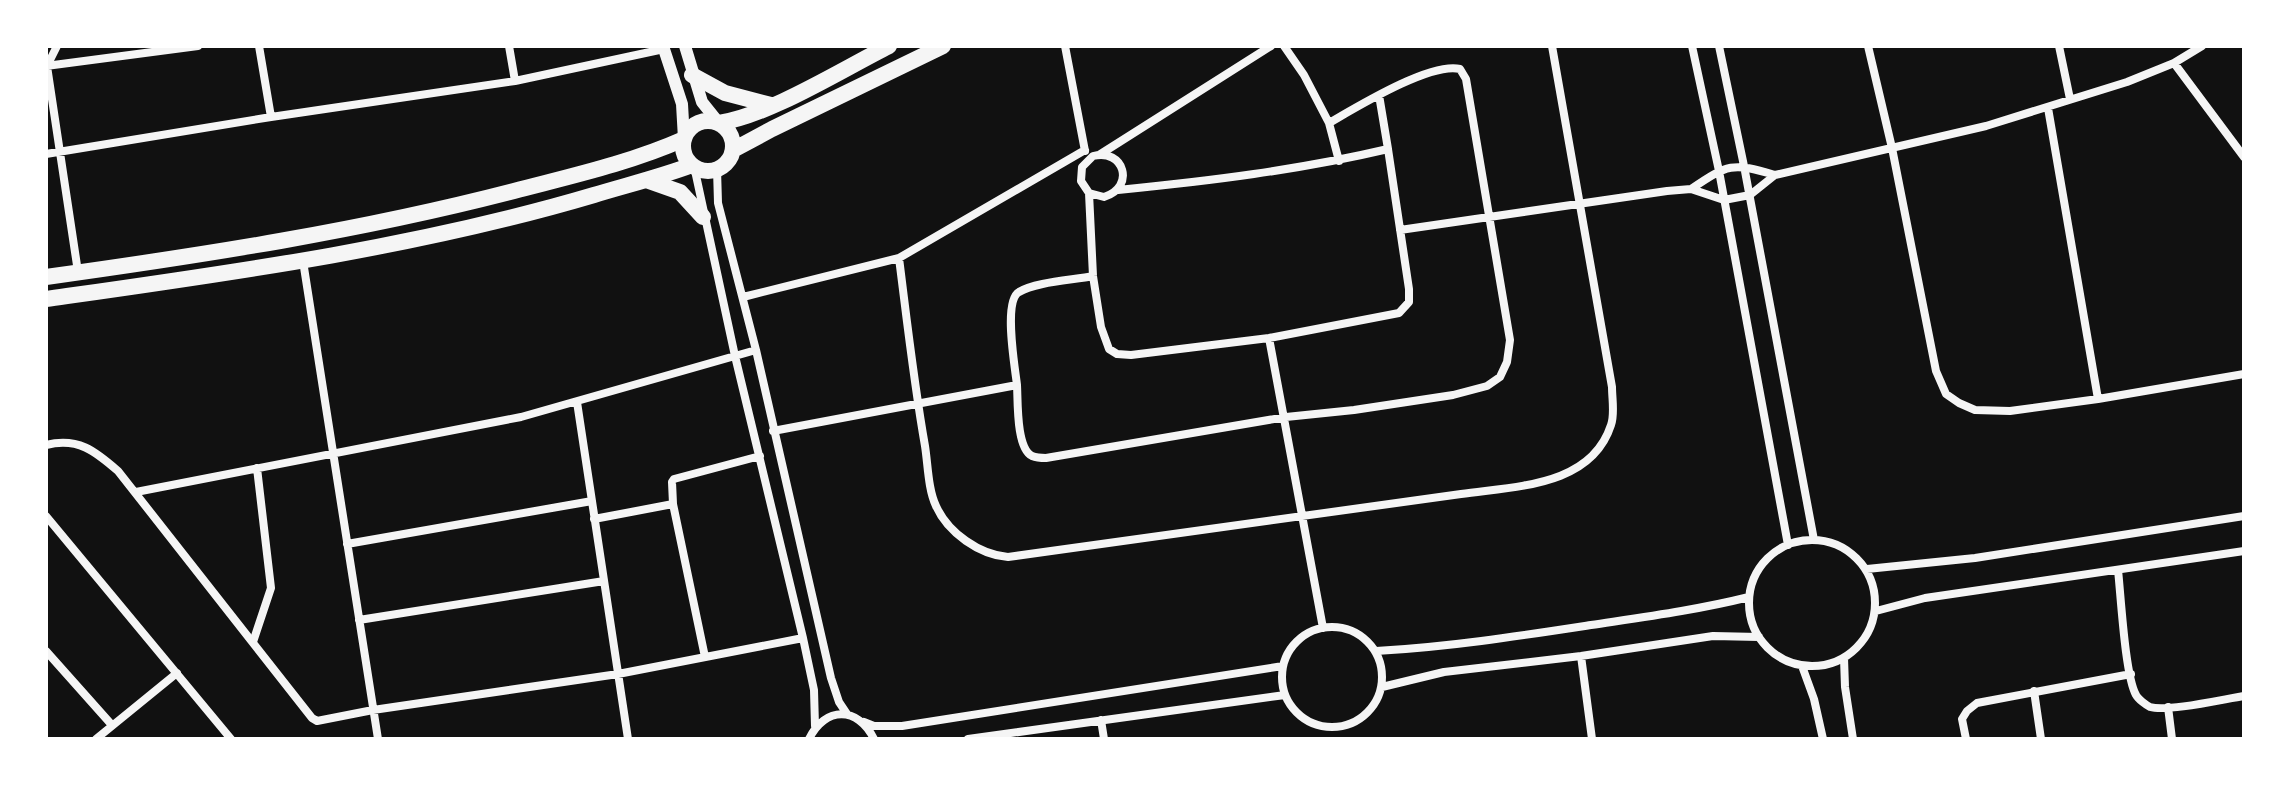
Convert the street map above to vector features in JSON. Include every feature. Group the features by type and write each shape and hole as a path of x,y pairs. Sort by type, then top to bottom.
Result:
{"main road":[{"path":"889,46 740,118 697,123 684,139 684,154 693,166 701,170 717,169 725,165 733,150 943,46"},
{"path":"692,75 725,93 771,105"},
{"path":"718,122 731,134 733,150"},
{"path":"46,277 399,220 564,178 684,139"},
{"path":"46,299 303,261 420,240 540,211 693,166"},
{"path":"644,180 680,192 703,217"}],"street":[{"path":"57,46 46,66 78,272"},
{"path":"46,66 198,46"},
{"path":"259,46 271,117"},
{"path":"509,46 515,81"},
{"path":"685,46 702,102 718,122"},
{"path":"1065,46 1087,161"},
{"path":"1271,46 1082,167 1081,181 1089,193 1093,276 1105,341 1109,349 1117,354 1131,355 1269,338 1387,316 1405,309 1409,302 1409,289 1379,95"},
{"path":"1284,46 1304,75 1329,123 1339,161"},
{"path":"899,258 918,405 935,504 944,520 976,547 992,555 1008,557 1535,482 1571,473 1592,459 1613,422 1612,387 1552,46"},
{"path":"1692,46 1719,171 1788,545"},
{"path":"1719,46 1814,540"},
{"path":"1868,46 1892,148 1936,371 1946,394 1975,410 2010,411 2244,374"},
{"path":"2059,46 2070,99"},
{"path":"1400,230 1579,202 1691,189 1724,200 1750,195 1775,175 1986,126 2048,108 2127,82 2174,63 2202,46"},
{"path":"46,154 515,81 663,47 682,104 684,139"},
{"path":"2174,63 2244,157"},
{"path":"1093,276 1035,287 1013,297 1010,314 1019,418 1025,450 1032,456 1046,458 1286,417 1453,395 1487,386 1500,377 1507,362 1510,340 1466,79 1460,69 1441,68 1379,95 1329,123"},
{"path":"2048,108 2098,399"},
{"path":"1089,193 1104,197 1118,190 1214,180 1339,161 1388,149"},
{"path":"743,297 899,258 1085,150"},
{"path":"1099,155 1110,156 1123,171 1123,181 1118,190"},
{"path":"693,166 814,690 815,726 809,739"},
{"path":"1691,189 1719,171 1744,166 1775,175"},
{"path":"717,169 718,203 756,350 831,678 839,702 847,714 874,726 902,726 1283,666"},
{"path":"303,261 378,739"},
{"path":"1269,338 1323,628"},
{"path":"136,492 521,417 756,350"},
{"path":"773,431 1017,385"},
{"path":"577,402 628,739"},
{"path":"46,445 78,443 94,450 136,492 317,721 618,674 803,638"},
{"path":"705,657 673,504 672,482 760,456"},
{"path":"253,642 271,588 257,468"},
{"path":"347,544 592,501"},
{"path":"594,519 673,504"},
{"path":"46,516 177,673 225,737"},
{"path":"1867,569 1975,558 2244,516"},
{"path":"1814,540 1834,544 1853,554 1867,569 1875,590 1876,611 1870,630 1859,646 1844,658 1824,666 1802,666 1778,656 1759,637 1752,625 1749,597 1758,571 1776,551 1788,545 1814,540"},
{"path":"1876,611 1925,598 2244,551"},
{"path":"2118,570 2131,674 2136,695 2142,702 2151,707 2168,707 2244,696"},
{"path":"359,620 604,581"},
{"path":"1376,651 1524,636 1749,597"},
{"path":"1339,627 1366,639 1376,651 1383,668 1382,687 1376,704 1348,726 1331,728 1313,724 1298,715 1285,695 1283,666 1288,652 1309,632 1339,627"},
{"path":"1382,687 1444,672 1713,636 1759,637"},
{"path":"46,651 111,724"},
{"path":"1581,656 1592,739"},
{"path":"1844,658 1853,739"},
{"path":"1802,666 1814,699 1823,739"},
{"path":"96,739 177,673"},
{"path":"1966,739 1962,719 1977,703 2131,674"},
{"path":"2034,691 2041,739"},
{"path":"973,738 1285,695"},
{"path":"2168,707 2172,739"},
{"path":"815,726 830,716 847,714"},
{"path":"1101,720 1104,739"},
{"path":"864,722 874,739"},
{"path":"1348,726 1350,739"}]}
